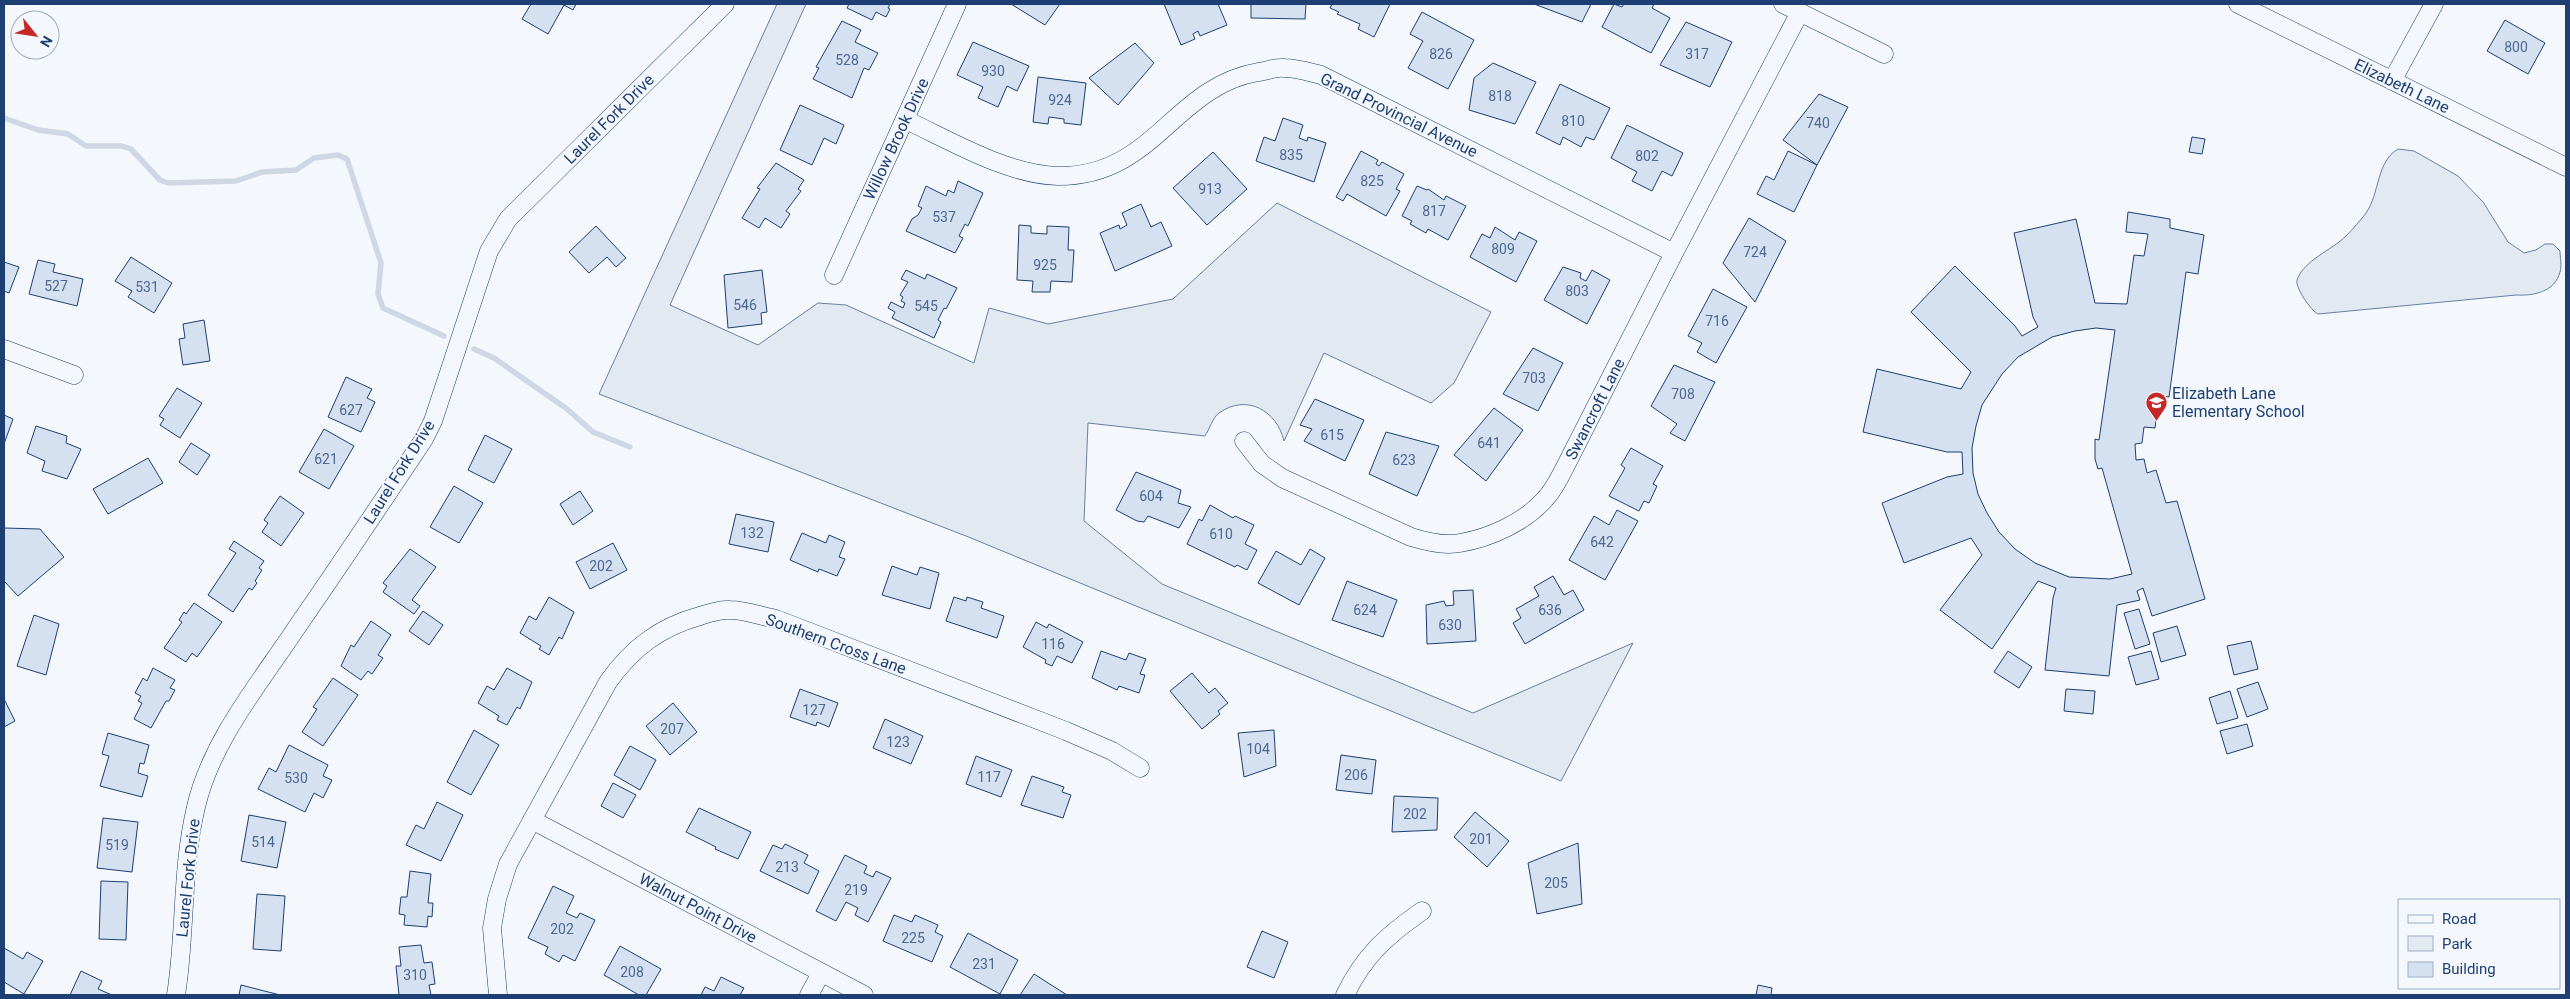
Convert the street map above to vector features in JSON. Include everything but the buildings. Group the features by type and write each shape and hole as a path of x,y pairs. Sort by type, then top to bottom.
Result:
{"street":[{"name":"Laurel Fork Drive","path":"176,995 180,968 187,854 196,806 212,762 252,694 428,430 489,251 496,237 508,219 725,4"},
{"name":"Willow Brook Drive","path":"834,274 906,120 957,4"},
{"path":"1783,4 1884,54"},
{"name":"Elizabeth Lane","path":"2238,4 2566,167"},
{"path":"2392,81 2434,4"},
{"name":"Swancroft Lane","path":"1244,441 1262,464 1282,478 1411,537 1432,543 1459,544 1492,534 1521,520 1545,500 1562,473 1800,12"},
{"name":"Grand Provincial Avenue","path":"906,120 979,154 1018,169 1057,176 1087,174 1110,168 1130,157 1194,101 1221,83 1243,74 1282,67 1300,70 1322,75 1674,253"},
{"path":"4,349 74,375"},
{"name":"Southern Cross Lane","path":"498,995 492,928 497,899 508,864 608,682 619,666 632,652 660,630 678,622 717,611 730,610 776,619 1066,731 1112,751 1140,768"},
{"name":"Walnut Point Drive","path":"532,820 864,995"},
{"path":"1344,995 1357,970 1388,935 1422,911"},
{"path":"809,995 821,973"}],"green space":[{"path":"777,4 806,4 670,305 758,345 818,303 846,305 974,363 989,308 1048,324 1173,299 1277,203 1491,312 1454,383 1431,403 1324,353 1284,441 1275,421 1259,408 1250,405 1230,407 1219,413 1205,436 1088,423 1084,521 1162,584 1473,713 1633,643 1561,781 966,536 599,394"},
{"path":"2398,149 2414,151 2458,176 2483,202 2508,242 2524,253 2536,250 2545,244 2553,244 2560,251 2561,264 2560,272 2553,284 2542,291 2529,295 2318,314 2315,312 2298,288 2297,280 2312,261 2346,236 2364,216 2374,196 2386,162"}],"waterway":[{"path":"4,118 38,130 68,134 86,146 122,146 131,149 160,180 168,183 236,181 262,172 296,170 314,158 338,155 347,159 381,263 378,294 383,308 444,336"},
{"path":"474,349 494,358 567,409 593,432 630,447"}],"place":[{"name":"Elizabeth Lane Elementary School","path":"2156,421"}]}
